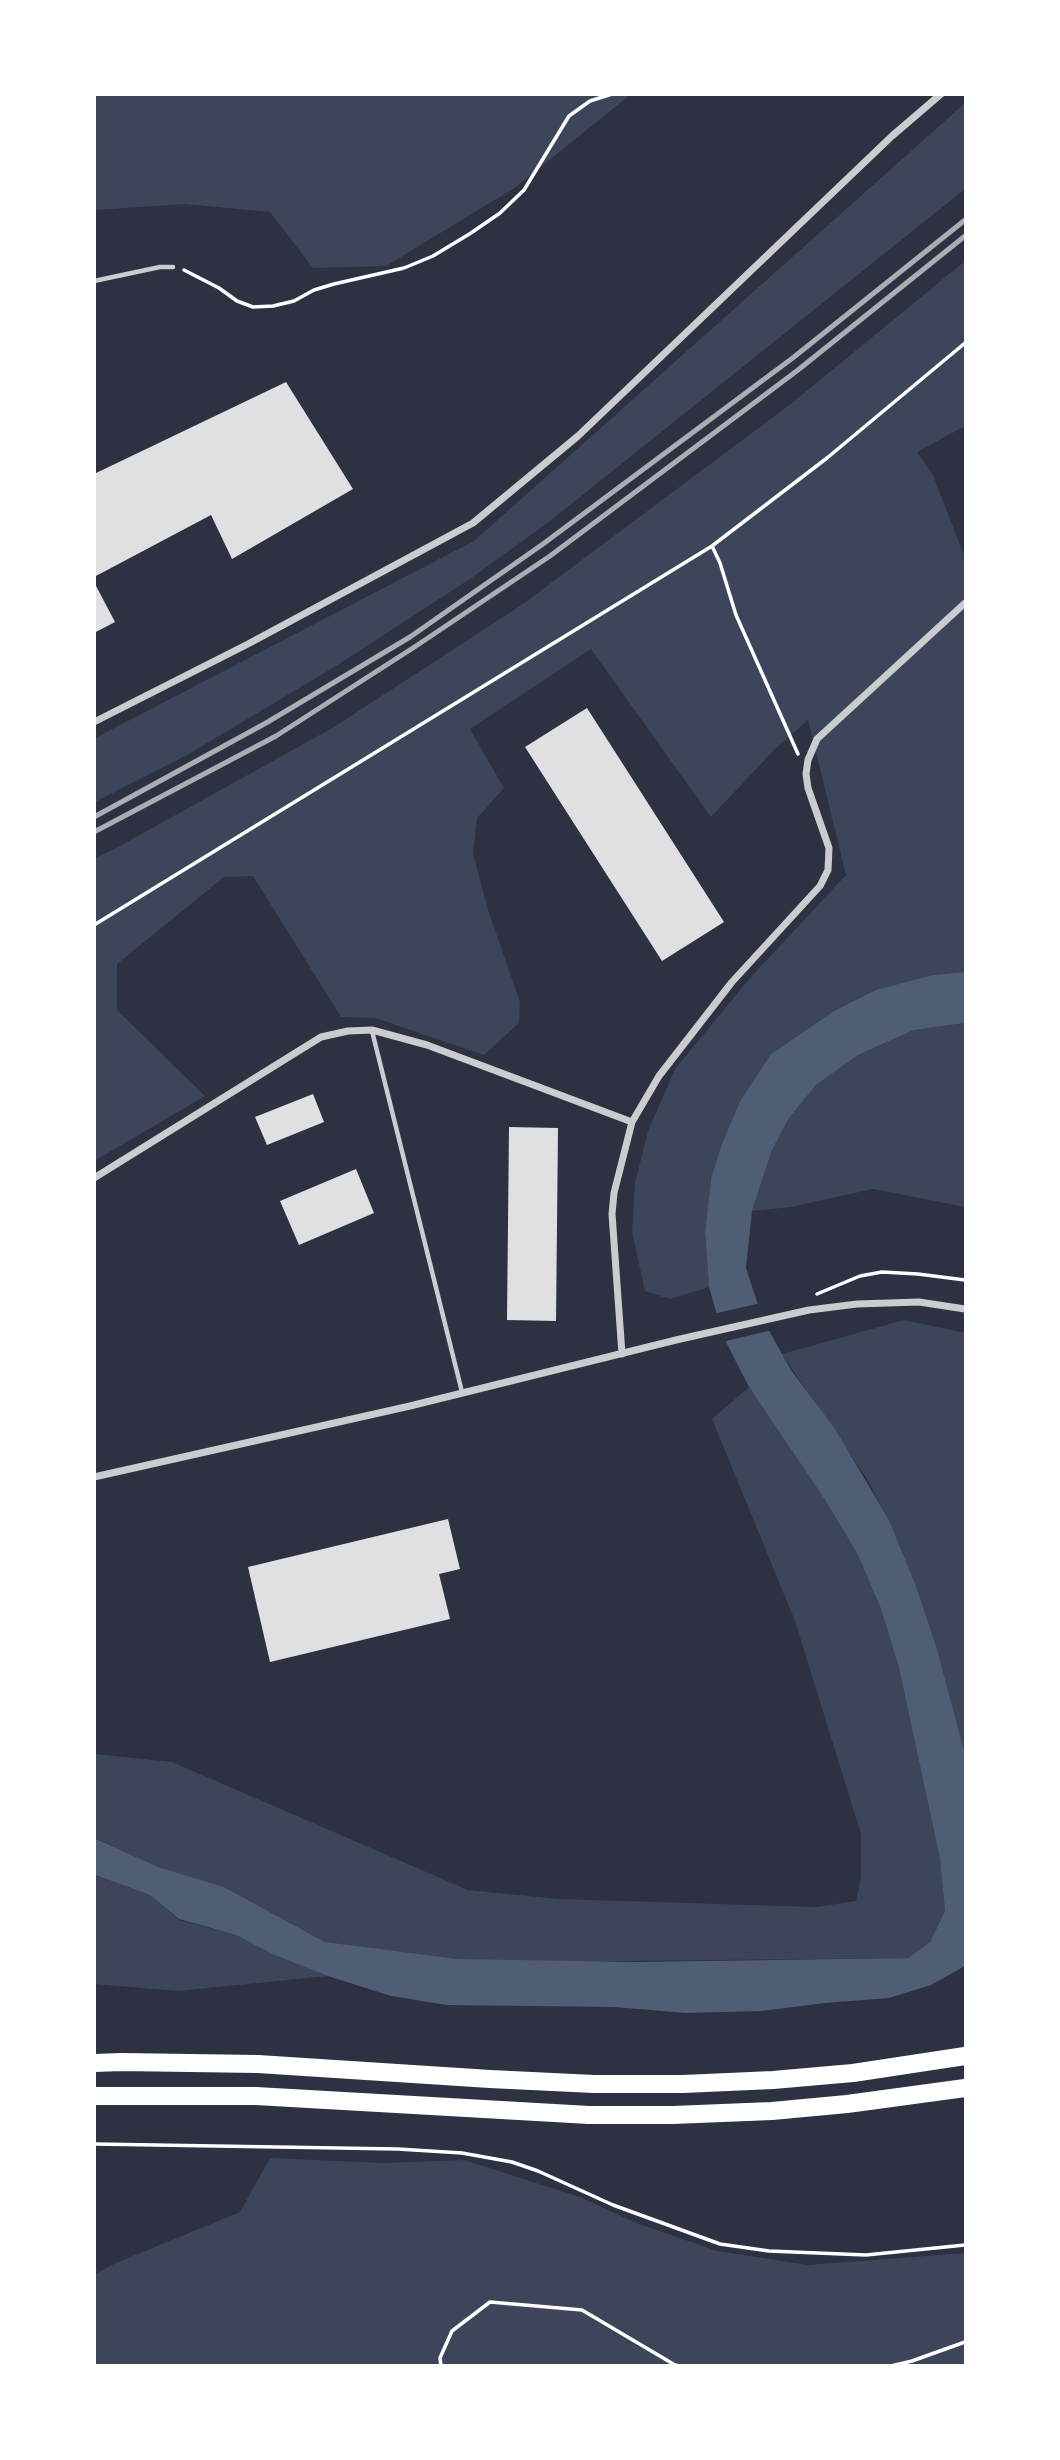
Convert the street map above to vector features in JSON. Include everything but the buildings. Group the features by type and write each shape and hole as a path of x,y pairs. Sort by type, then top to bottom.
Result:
{"highway":[{"path":"94,2063 257,2064 594,2084 683,2084 853,2073 965,2056"},
{"path":"94,2096 256,2096 589,2115 661,2115 772,2111 965,2088"}],"street":[{"path":"94,722 248,644 473,523 578,436 892,136 941,94"},
{"path":"622,1354 612,1214 614,1193 632,1122 659,1076 700,1023 732,982 820,886 828,870 829,848 808,789 806,774 808,760 817,739 965,603"},
{"path":"94,1178 321,1037 348,1031 372,1030 427,1045 632,1122"},
{"path":"94,1477 808,1310 919,1301 965,1309"}],"lane":[{"path":"94,281 160,267 173,267"},
{"path":"372,1030 462,1393"}],"path":[{"path":"173,267 198,276 237,301 253,307 294,301 324,287 404,268 462,239 500,213 524,190 569,116 590,101 612,94"},
{"path":"94,925 712,546 827,458 965,343"},
{"path":"712,546 736,615 782,722 799,757 808,760"},
{"path":"807,1298 860,1276 882,1272 918,1273 965,1280"},
{"path":"94,2144 398,2149 462,2153 512,2162 538,2171 612,2205 720,2244 769,2251 866,2255 965,2245"},
{"path":"440,2365 440,2358 452,2331 490,2302 582,2311 675,2365 680,2365"},
{"path":"891,2365 912,2361 965,2342"}],"shaded area":[{"path":"95,95 630,95 516,187 386,266 313,268 270,212 185,204 95,210"},
{"path":"965,103 965,189 550,521 470,579 336,666 189,754 95,802 95,738 474,541"},
{"path":"965,261 965,426 917,452 933,475 965,558 965,972 933,975 834,1011 771,1054 740,1101 711,1178 705,1232 709,1287 670,1299 645,1291 632,1232 635,1183 648,1131 675,1069 750,978 846,875 808,720 775,749 711,817 591,649 470,729 504,788 477,818 473,854 489,913 520,1002 519,1023 484,1055 375,1018 341,1017 253,876 224,877 117,964 117,1010 205,1096 96,1160 95,858 334,727 523,604 792,403"},
{"path":"965,972 965,1023 914,1030 858,1055 816,1085 789,1118 772,1150 752,1211 746,1268 763,1320 791,1370 835,1429 889,1520 916,1586 937,1649 965,1754 965,1966 931,1985 889,1998 762,2011 686,2013 615,2007 447,2005 391,1996 328,1976 272,1954 236,1935 179,1919 150,1895 95,1875 94,1838 158,1867 224,1887 325,1942 457,1959 638,1962 908,1958 930,1942 945,1911 940,1859 899,1668 881,1609 857,1553 749,1387 723,1336 709,1287 705,1232 711,1178 723,1141 740,1101 771,1054 834,1011 876,990 933,975"},
{"path":"965,1023 965,1207 873,1189 791,1207 752,1211 772,1150 789,1118 816,1085 858,1055 914,1030"},
{"path":"904,1320 965,1333 965,1754 937,1649 916,1586 889,1520 865,1476 782,1354"},
{"path":"749,1387 857,1553 881,1609 899,1668 940,1859 945,1911 930,1942 908,1958 524,1962 457,1959 382,1951 325,1942 224,1887 157,1867 95,1838 95,1754 172,1762 468,1890 558,1899 816,1907 856,1901 861,1877 861,1834 795,1621 712,1419"},
{"path":"94,1875 150,1895 179,1920 236,1935 272,1954 328,1976 178,1991 95,1984"},
{"path":"270,2158 383,2163 464,2160 580,2197 634,2222 717,2251 808,2265 965,2253 965,2365 95,2366 95,2274 240,2212"}],"pier":[{"path":"761,1303 772,1330 722,1342 713,1314"}],"railway":[{"path":"94,817 266,723 410,637 543,544 794,357 965,220"},
{"path":"94,832 276,736 550,556 798,370 965,236"}]}
